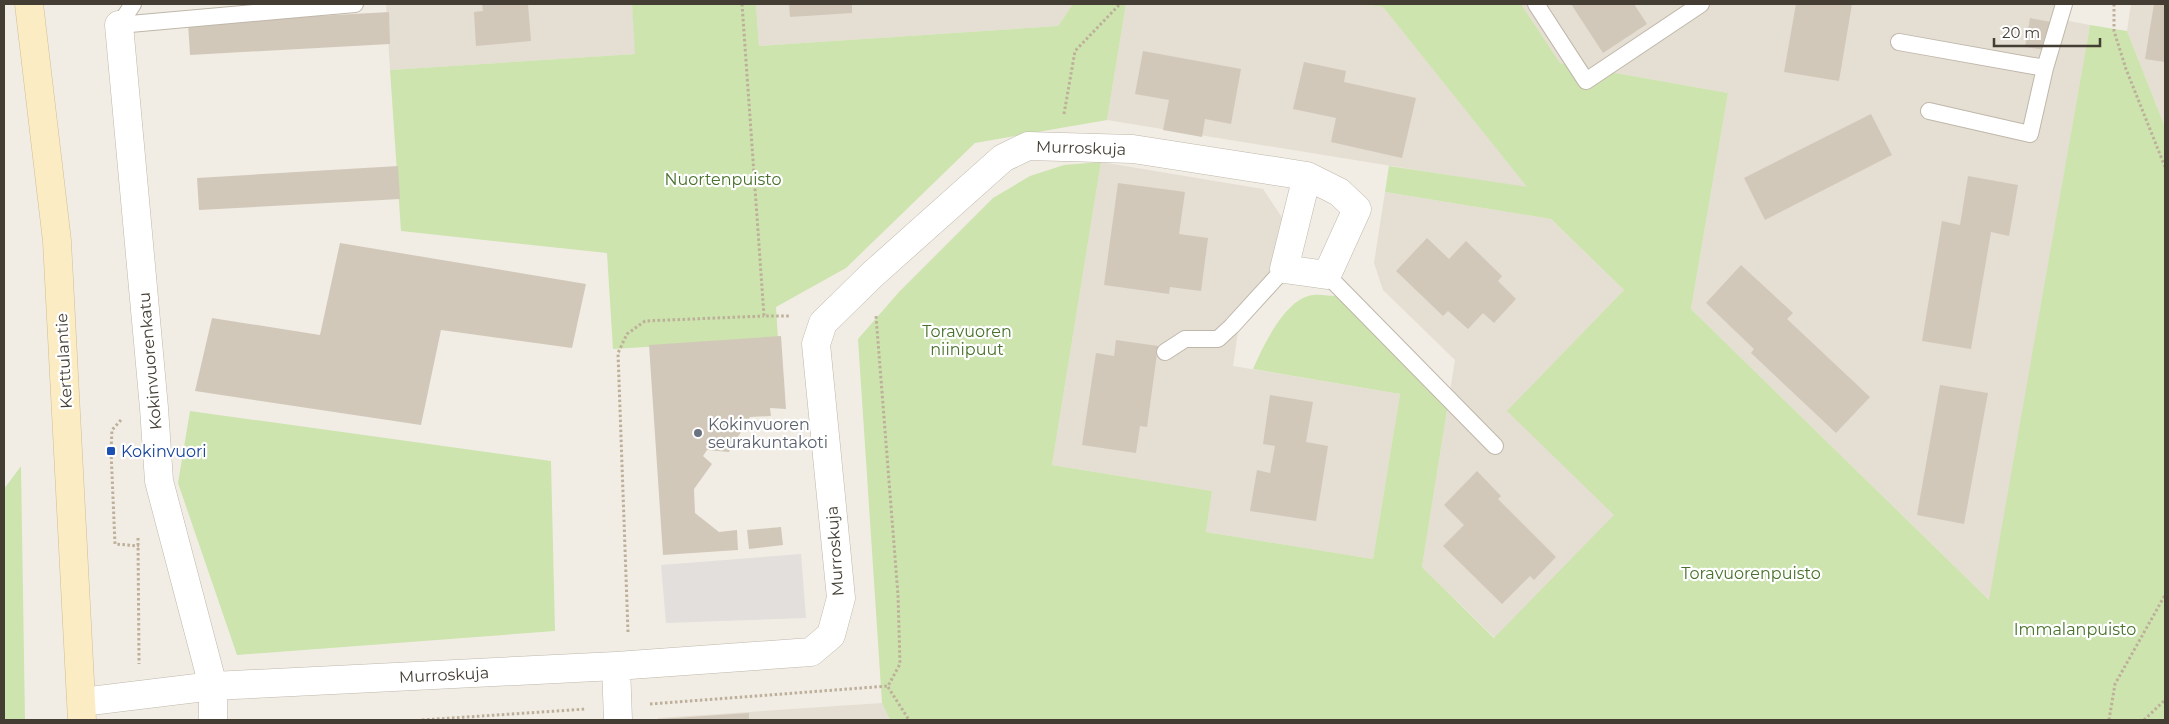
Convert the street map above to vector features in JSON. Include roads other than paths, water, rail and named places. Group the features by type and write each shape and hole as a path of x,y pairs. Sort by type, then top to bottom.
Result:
{"main road":[{"name":"Kerttulantie","path":"29,4 57,241 82,711"}],"street":[{"name":"Kokinvuorenkatu","path":"126,15 159,481 213,686 213,720"},
{"name":"Murroskuja","path":"82,711 213,686 616,666 811,652 831,635 841,598 816,344 823,323 873,274 1003,158 1028,146 1133,149 1307,176 1339,192 1356,209 1328,275"},
{"path":"1307,176 1284,269 1328,275"},
{"path":"616,666 617,713"}],"lane":[{"path":"126,15 355,4"},
{"path":"1536,4 1586,81 1701,4"},
{"path":"1929,111 2030,134 2045,68 2064,4"},
{"path":"1899,42 2045,68"},
{"path":"1165,352 1185,339 1218,339 1284,269"},
{"path":"1328,275 1495,446"}],"place":[{"name":"Kokinvuoren seurakuntakoti","path":"698,433"},
{"name":"Kokinvuori","path":"111,451"}],"park label":[{"name":"Nuortenpuisto","path":"723,179"},
{"name":"Toravuoren niinipuut","path":"967,340"},
{"name":"Toravuorenpuisto","path":"1751,573"},
{"name":"Immalanpuisto","path":"2075,629"}]}
